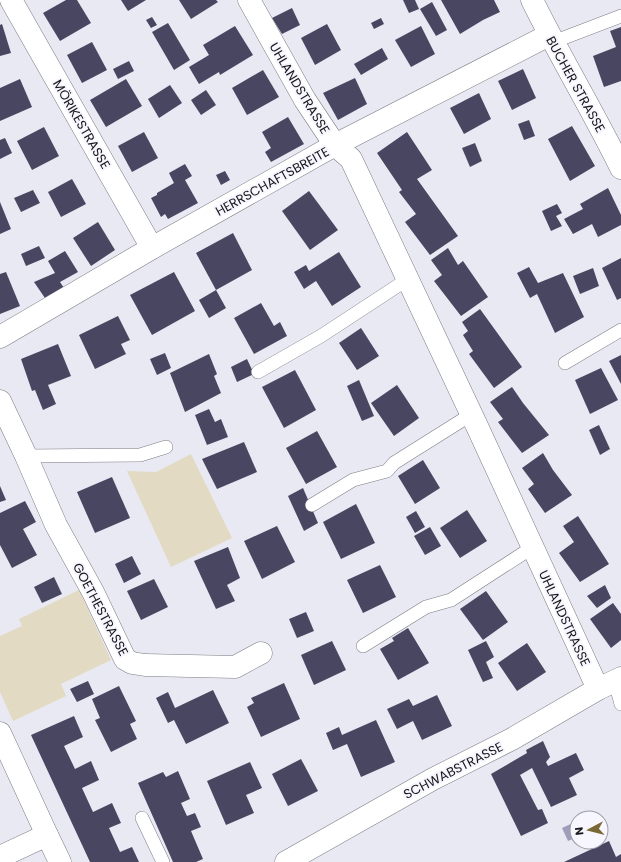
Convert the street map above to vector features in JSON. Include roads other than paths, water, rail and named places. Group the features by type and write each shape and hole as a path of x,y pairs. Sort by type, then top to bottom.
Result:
{"street":[{"path":"0,4 12,0"},
{"name":"MÖRIKESTRASSE","path":"12,0 152,248"},
{"name":"UHLANDSTRASSE","path":"249,0 304,100 335,145 351,159 472,414 533,547 611,683"},
{"name":"BUCHER STRASSE","path":"532,0 621,168"},
{"name":"HERRSCHAFTSBREITE","path":"0,337 152,248 335,145 551,38"},
{"name":"GOETHESTRASSE","path":"0,401 26,456 56,526 93,592 117,641 124,659 132,663 144,665 235,667 261,653"},
{"name":"SCHWABSTRASSE","path":"286,862 433,779 512,739 611,683"},
{"path":"0,733 60,862"},
{"path":"0,856 48,835"}],"lane":[{"path":"551,38 621,16"},
{"path":"258,372 321,336 408,279"},
{"path":"565,363 621,330"},
{"path":"312,505 353,480 387,471 394,463 472,414"},
{"path":"26,456 140,455 166,447"},
{"path":"363,646 426,607 451,600 533,547"},
{"path":"611,683 621,704"},
{"path":"142,818 163,862"}]}
